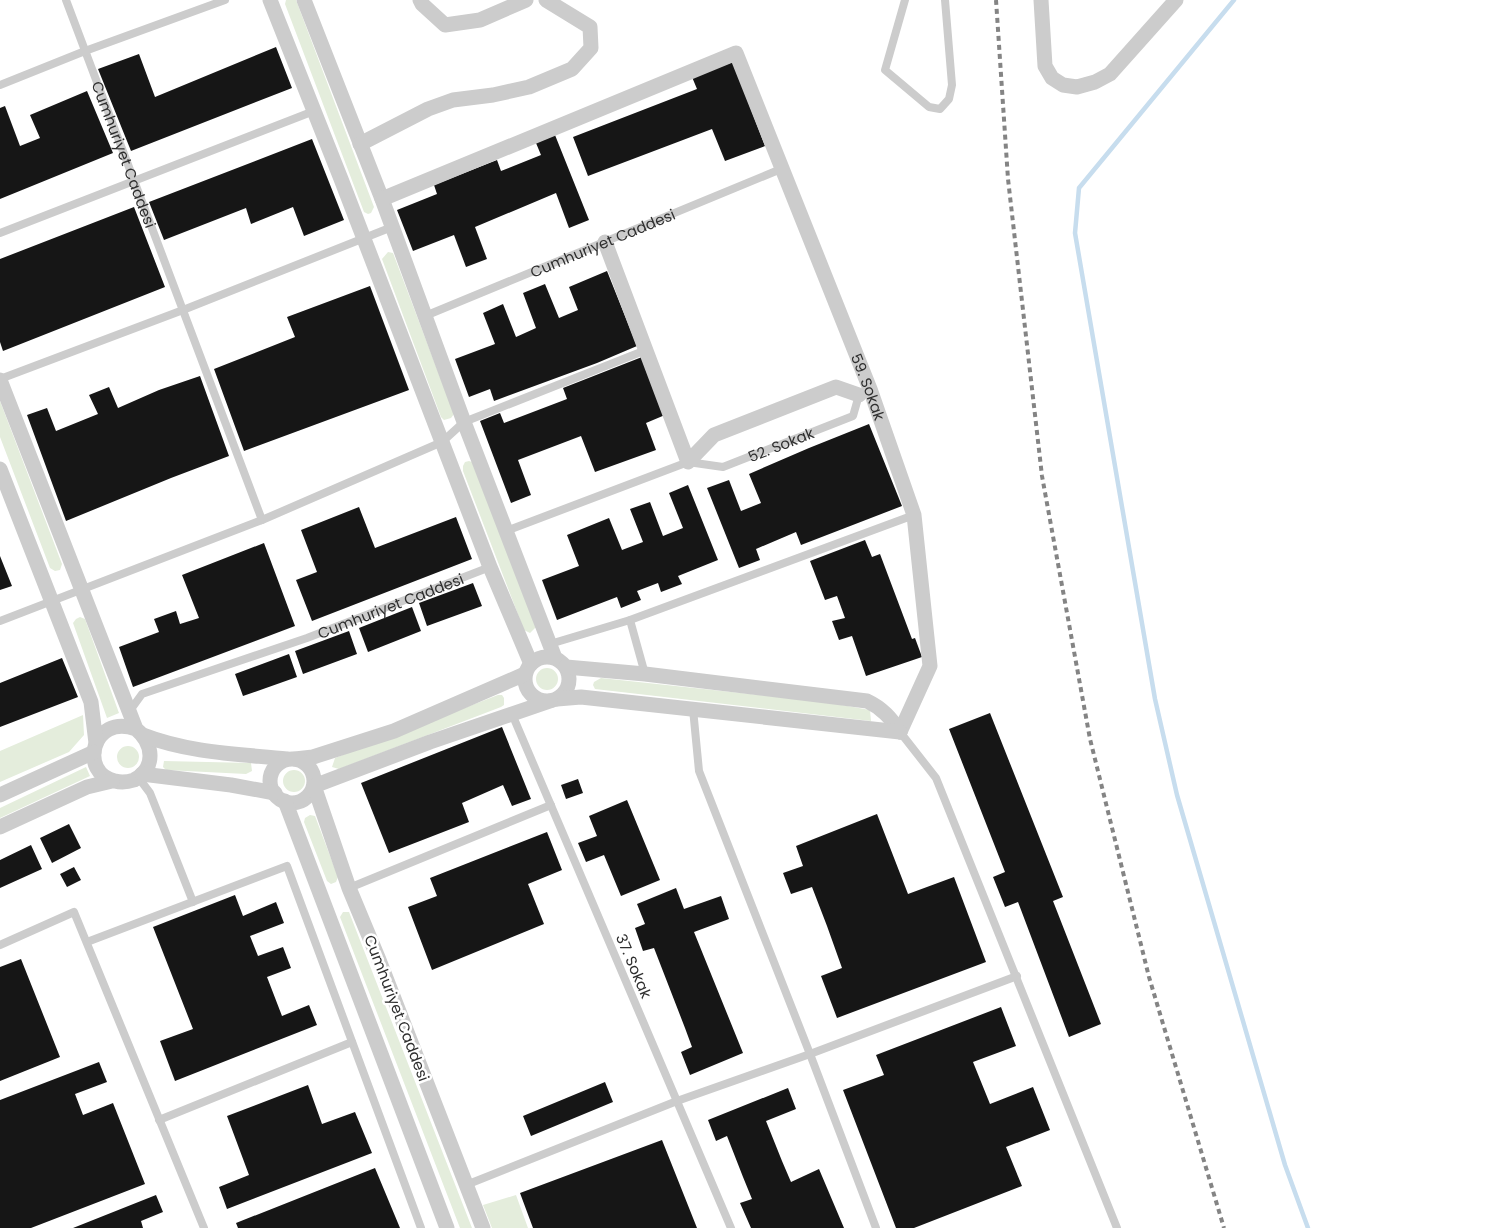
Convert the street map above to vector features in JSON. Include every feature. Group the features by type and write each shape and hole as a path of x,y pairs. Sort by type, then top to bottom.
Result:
{"street":[{"path":"270,0 364,237 490,567 528,669 525,681 531,694 536,699 554,700 581,697 900,732"},
{"path":"304,0 382,199 506,531 569,682 563,695 554,700 430,742 314,786"},
{"path":"420,0 445,25 480,20 526,0"},
{"path":"360,144 428,109 453,100 493,95 529,87 572,69 591,48 590,27 546,0"},
{"path":"1041,0 1045,66 1052,78 1063,85 1077,87 1095,82 1110,74 1176,0"},
{"path":"1157,0 1158,20"},
{"name":"59. Sokak","path":"382,199 736,53 865,392 914,515 930,666 900,732"},
{"path":"606,242 688,462"},
{"path":"0,380 129,712 148,744 150,753 149,762 140,776 130,782 112,781 87,788 0,827"},
{"name":"52. Sokak","path":"688,462 714,435 836,387 865,392"},
{"path":"0,469 91,702 95,748 94,761 98,770 112,781"},
{"path":"0,795 95,748 101,735 108,729 117,726 127,726 166,744 219,752 291,759 313,757 394,731 528,669 540,658 557,656 645,674 867,701 879,706 900,732"},
{"path":"140,776 232,785 280,797 292,803 306,798 314,786 314,779 308,765 291,759 276,767 272,773 271,787 280,797"},
{"name":"Cumhuriyet Caddesi","path":"314,786 349,888 379,960 483,1228"},
{"name":"Cumhuriyet Caddesi","path":"280,797 447,1228"}],"lane":[{"name":"Cumhuriyet Caddesi","path":"66,0 262,520"},
{"path":"0,85 85,51 224,0"},
{"path":"905,0 885,70 929,107 940,109 949,99 952,85 945,0"},
{"path":"0,233 314,111"},
{"name":"Cumhuriyet Caddesi","path":"425,316 781,169"},
{"path":"0,380 183,310 392,226"},
{"path":"0,621 262,520 442,442 464,422 646,350"},
{"name":"52. Sokak","path":"506,531 688,462 723,466 853,416 865,392"},
{"path":"557,656 630,620 914,515"},
{"name":"Cumhuriyet Caddesi","path":"129,712 142,694 307,638 490,567"},
{"path":"630,620 645,674"},
{"path":"693,709 699,771 876,1228"},
{"name":"37. Sokak","path":"512,714 731,1228"},
{"path":"900,732 936,778 1117,1228"},
{"path":"140,776 150,793 193,902"},
{"path":"349,888 551,805"},
{"path":"86,942 287,866 421,1228"},
{"path":"0,945 74,912 204,1228"},
{"path":"466,1185 677,1100 810,1054 1017,976"},
{"path":"159,1120 352,1042"}],"green space":[{"path":"286,0 296,0 374,207 371,213 364,212 285,4"},
{"path":"388,252 393,253 454,414 451,418 444,420 441,417 382,259"},
{"path":"0,401 62,564 60,570 55,571 50,568 0,437"},
{"path":"465,462 472,462 536,627 530,633 524,630 463,471"},
{"path":"80,617 85,619 119,713 107,718 73,623"},
{"path":"547,668 555,671 558,679 555,687 547,690 539,687 536,679 539,671"},
{"path":"601,678 825,702 870,710 871,721 595,689 594,682"},
{"path":"502,695 504,698 504,705 501,707 339,769 332,767 335,758"},
{"path":"83,715 84,735 69,752 0,782 0,751"},
{"path":"128,746 136,749 139,757 136,765 128,768 120,765 117,757 120,749"},
{"path":"164,761 251,763 252,771 246,774 166,770 163,767"},
{"path":"86,767 90,776 0,818 0,808"},
{"path":"294,770 304,777 305,781 298,791 294,792 284,785 283,781 290,771"},
{"path":"310,815 315,816 338,877 336,882 331,884 327,881 304,822 305,818"},
{"path":"343,912 349,912 472,1228 460,1228 340,917"},
{"path":"516,1195 528,1228 492,1228 483,1205"}],"building":[{"path":"276,47 292,88 131,151 98,69 139,54 155,97"},
{"path":"733,62 765,146 725,161 712,129 588,176 573,137 697,89 692,77"},
{"path":"87,91 113,153 0,199 0,108 5,106 20,146 40,138 30,115"},
{"path":"555,135 589,220 569,228 556,193 475,227 487,259 466,267 454,235 413,251 397,210 437,194 434,185 497,160 501,171 541,155 536,143"},
{"path":"312,139 344,220 304,236 293,207 251,224 246,208 164,240 149,202"},
{"path":"134,207 165,287 3,351 0,342 0,259"},
{"path":"607,271 637,346 597,363 494,401 490,389 469,397 455,359 495,344 483,313 503,304 516,337 536,328 523,293 545,284 559,318 578,310 569,287"},
{"path":"370,286 409,390 244,451 214,369 295,337 287,317"},
{"path":"642,357 665,415 646,423 656,450 595,472 581,436 518,460 531,495 511,503 480,421 500,413 504,423 567,399 563,388"},
{"path":"200,376 229,456 66,521 27,415 47,408 56,431 98,414 89,395 109,387 118,408 159,390"},
{"path":"869,424 902,506 801,545 796,532 756,549 760,560 739,568 707,488 729,480 741,511 761,503 749,474"},
{"path":"688,485 718,560 678,576 682,584 661,592 658,583 637,591 641,600 621,608 617,597 557,620 542,580 579,566 567,535 609,518 622,550 643,542 630,509 650,502 663,536 683,528 669,493"},
{"path":"359,507 375,548 456,517 472,559 312,621 296,580 317,572 301,530"},
{"path":"865,540 872,557 880,554 912,639 915,638 922,657 866,676 852,636 839,640 832,621 845,618 837,596 825,600 810,561"},
{"path":"264,543 295,626 133,687 119,647 159,632 154,619 176,611 180,624 199,618 182,575"},
{"path":"0,556 12,586 0,590"},
{"path":"473,583 482,606 427,626 419,603"},
{"path":"412,607 421,631 368,652 359,628"},
{"path":"349,631 357,654 303,674 295,651"},
{"path":"289,654 297,677 243,696 235,674"},
{"path":"62,658 78,697 0,727 0,683"},
{"path":"990,713 1063,897 1053,901 1101,1024 1069,1037 1018,902 1005,907 993,877 1005,872 949,729"},
{"path":"502,727 531,799 512,806 503,785 462,803 469,822 389,853 361,783"},
{"path":"578,779 583,793 566,799 561,785"},
{"path":"627,800 660,880 621,896 604,855 586,862 578,843 597,836 589,816"},
{"path":"877,814 908,894 954,877 986,962 837,1018 821,976 842,968 827,926 812,887 791,894 783,873 803,866 796,846"},
{"path":"69,824 81,848 52,863 40,838"},
{"path":"547,832 562,870 528,884 544,924 432,970 408,907 437,896 430,878"},
{"path":"31,845 42,869 0,888 0,860"},
{"path":"74,867 81,880 67,887 60,874"},
{"path":"676,888 684,909 721,896 729,919 694,932 743,1053 690,1075 681,1052 692,1047 685,1028 654,948 643,951 635,928 645,924 637,904"},
{"path":"235,895 243,916 276,902 284,923 250,936 258,956 283,947 291,968 267,977 282,1016 309,1005 317,1025 175,1081 160,1041 193,1029 153,927"},
{"path":"21,959 60,1057 0,1081 0,967"},
{"path":"1001,1007 1016,1046 973,1062 990,1104 1033,1087 1050,1130 1006,1147 1022,1186 914,1228 896,1228 843,1090 884,1075 876,1055"},
{"path":"99,1062 107,1082 75,1094 83,1115 113,1103 145,1184 31,1228 0,1228 0,1100"},
{"path":"605,1082 613,1102 531,1136 523,1116"},
{"path":"308,1085 322,1124 355,1112 372,1153 227,1209 219,1187 249,1175 227,1116"},
{"path":"788,1088 796,1109 766,1121 791,1182 819,1169 844,1228 751,1228 740,1203 752,1199 727,1136 716,1141 708,1120"},
{"path":"662,1140 697,1228 533,1228 520,1193"},
{"path":"375,1168 400,1228 238,1228 236,1223"},
{"path":"156,1195 163,1212 141,1221 143,1228 73,1228"}],"waterway":[{"path":"1234,0 1079,188 1075,233 1155,699 1177,795 1285,1165 1308,1228"}],"railway":[{"path":"996,0 1008,179 1042,476 1090,739 1149,977 1224,1228"}]}
